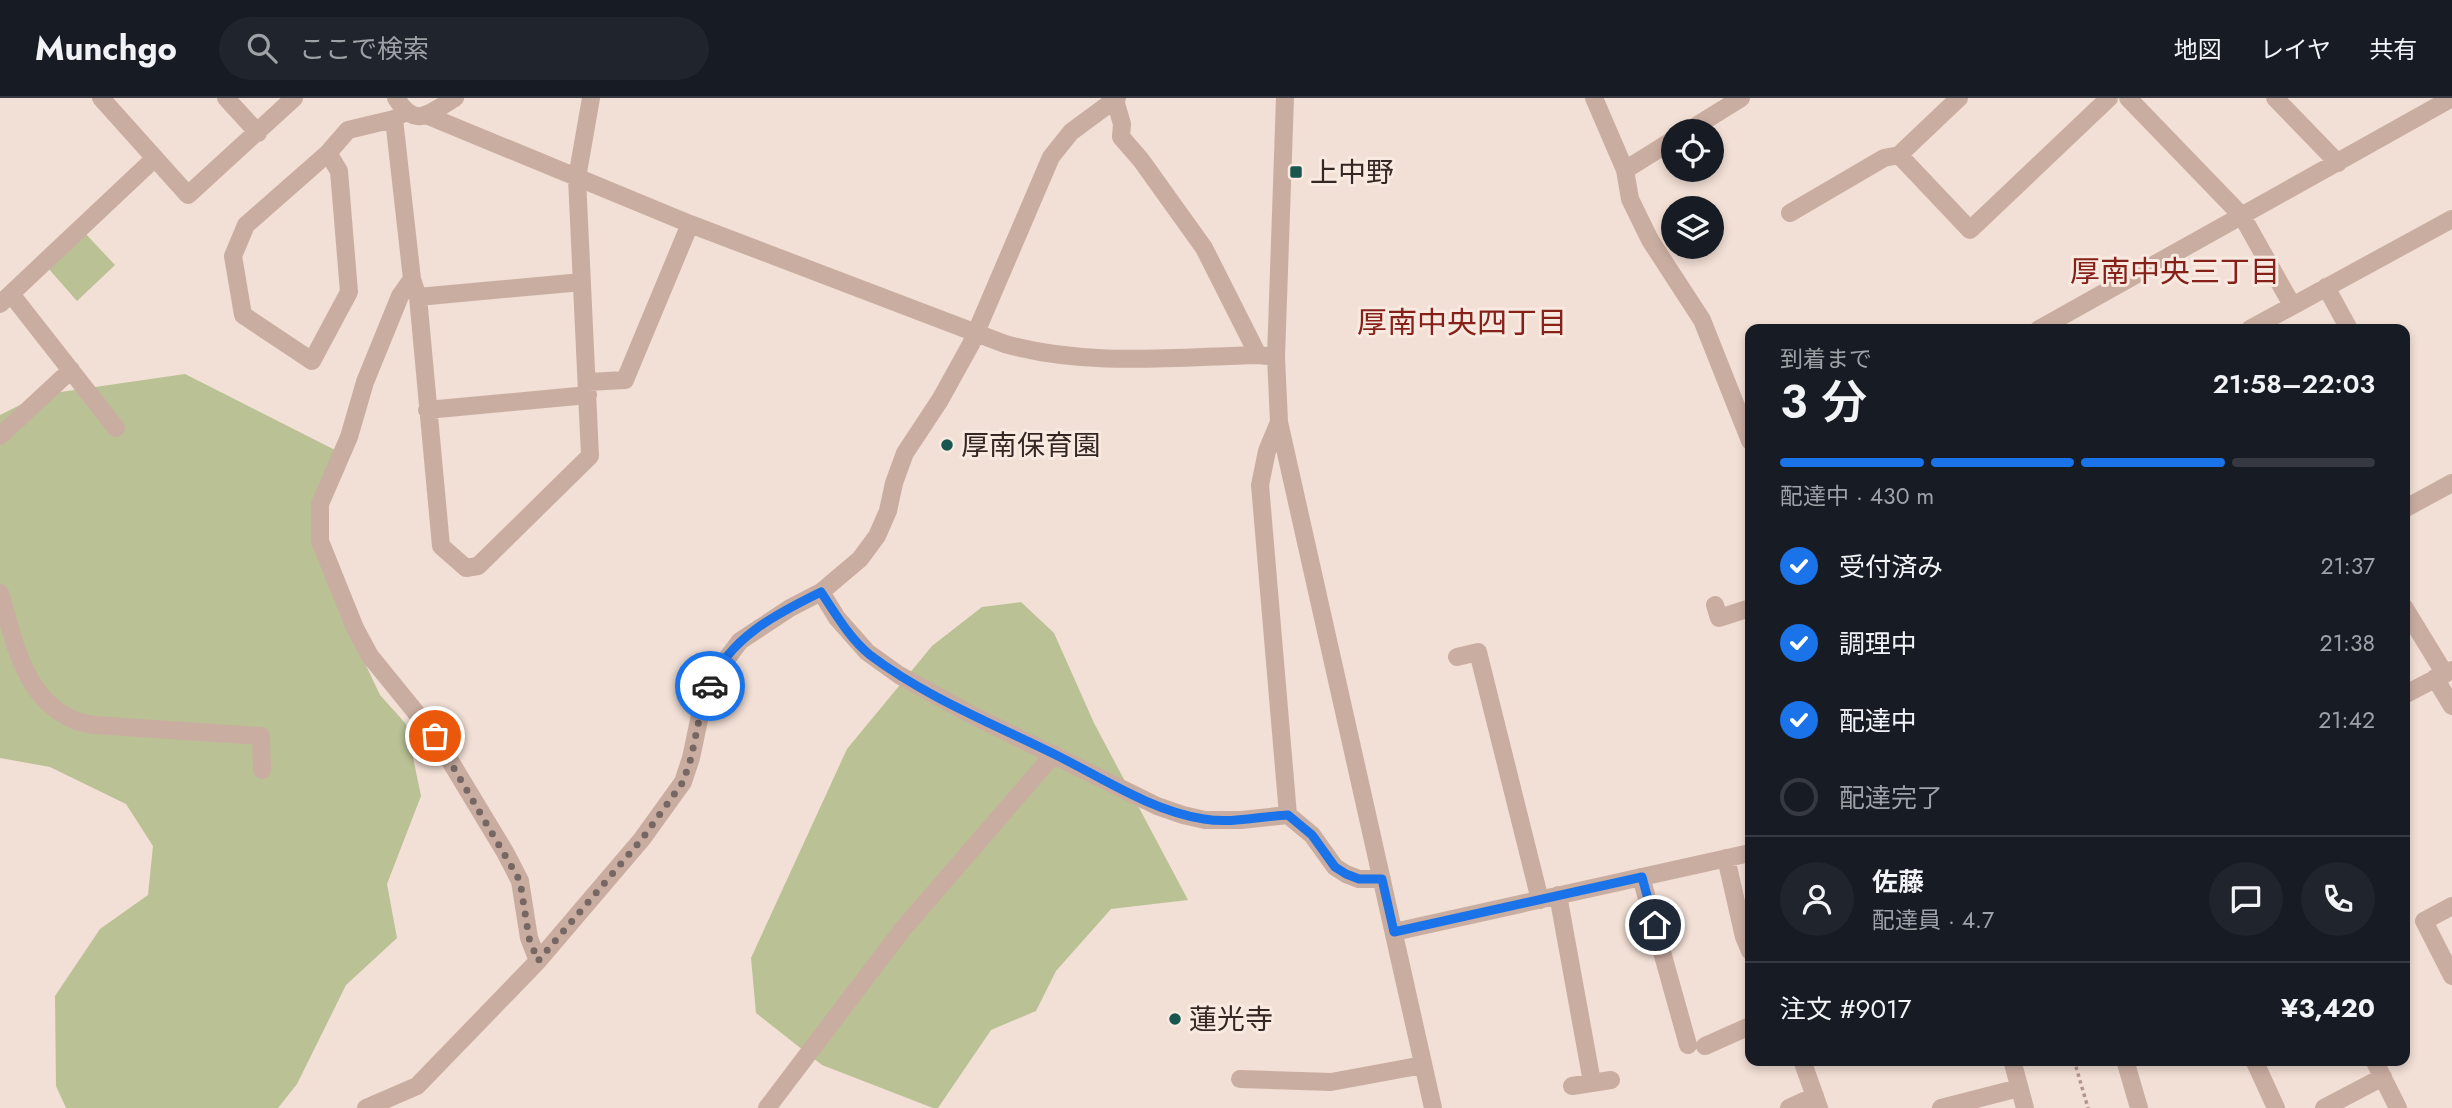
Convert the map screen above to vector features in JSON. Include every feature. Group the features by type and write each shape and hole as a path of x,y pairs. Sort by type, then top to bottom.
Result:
{"street":[{"path":"101,98 188,195 294,98"},
{"path":"226,98 258,133"},
{"path":"328,153 339,171 349,292 312,361 243,315 233,256 246,225 328,153 348,130 398,110 415,117 426,115 455,98"},
{"path":"398,110 412,279 418,297 441,545 466,568 478,566 590,456 578,178 592,98"},
{"path":"1284,98 1267,356 1279,422 1433,1108"},
{"path":"1594,98 1625,170 1630,198 1650,240 1702,320 1745,428"},
{"path":"1707,119 1741,98"},
{"path":"1790,213 1884,158 1899,155 1959,98"},
{"path":"1899,155 1970,230 2109,98"},
{"path":"2128,98 2242,216 2292,305"},
{"path":"2275,98 2338,163"},
{"path":"366,1108 417,1086 538,961 642,839 683,782 703,701 713,677 740,641 790,608 821,592 860,559 877,536 888,511 894,483 905,453 940,400 971,344 1051,158 1072,132 1116,99 1122,124 1121,137 1205,248 1267,356"},
{"path":"2048,324 2338,163 2430,103 2452,99"},
{"path":"426,115 690,224 1030,351 1096,359 1267,356"},
{"path":"1625,170 1661,148"},
{"path":"116,428 71,370 6,299 155,158"},
{"path":"2259,324 2452,219"},
{"path":"427,410 588,388 625,380 690,224"},
{"path":"412,279 400,296 365,382 349,438 320,504 320,541 355,628 370,656 435,736 505,852 520,881 529,938 538,961"},
{"path":"418,297 582,282"},
{"path":"2326,287 2346,324"},
{"path":"0,436 71,370"},
{"path":"1279,422 1267,451 1260,485 1288,815"},
{"path":"2410,506 2452,483"},
{"path":"821,592 867,653 899,675 968,713 1157,806 1183,815 1226,821 1288,815 1312,835 1335,867 1359,879 1382,879"},
{"path":"0,593 16,651 26,673 54,707 74,720 95,725 261,736 262,770"},
{"path":"1715,606 1719,618 1745,610"},
{"path":"2410,617 2444,674 2452,706"},
{"path":"1457,657 1478,652 1549,898 1592,1083"},
{"path":"2410,692 2444,674"},
{"path":"767,1108 902,930 1054,754"},
{"path":"1394,932 1745,854"},
{"path":"1726,858 1745,939"},
{"path":"1642,877 1697,1045 1745,1028"},
{"path":"2452,906 2424,921 2452,976"},
{"path":"1240,1079 1331,1082 1423,1065"},
{"path":"1789,1108 1817,1102 1804,1066"},
{"path":"2014,1066 2025,1108"},
{"path":"2127,1066 2139,1108"},
{"path":"2257,1066 2277,1108"},
{"path":"2377,1066 2398,1108"},
{"path":"2324,1108 2383,1077"},
{"path":"1572,1086 1611,1080"},
{"path":"1941,1108 2020,1088"}],"path":[{"path":"2076,1066 2088,1108"}],"green space":[{"path":"84,232 115,265 77,301 48,268"},
{"path":"185,374 341,453 315,535 361,655 380,695 406,724 421,796 387,884 397,938 346,985 297,1084 278,1108 66,1108 56,1086 55,996 100,929 148,895 153,846 126,804 50,767 0,758 0,415 40,395"},
{"path":"1021,602 1054,633 1094,723 1188,900 1111,909 1056,971 1036,1011 991,1030 938,1108 933,1108 822,1065 756,1013 751,958 847,749 932,646 982,607"}],"way so far":[{"path":"435,736 520,881 529,938 538,961 642,839 683,782 703,701 710,686"}],"place":[{"name":"上中野","path":"1296,172"},
{"name":"厚南保育園","path":"947,445"},
{"name":"蓮光寺","path":"1175,1019"}],"district":[{"name":"厚南中央三丁目","path":"2175,272"},
{"name":"厚南中央四丁目","path":"1462,323"}],"route":[{"path":"710,686 713,677 740,641 790,608 821,592 867,653 899,675 968,713 1157,806 1205,820 1226,821 1288,815 1312,835 1335,867 1359,879 1382,879 1394,932 1642,877 1655,925"}]}
